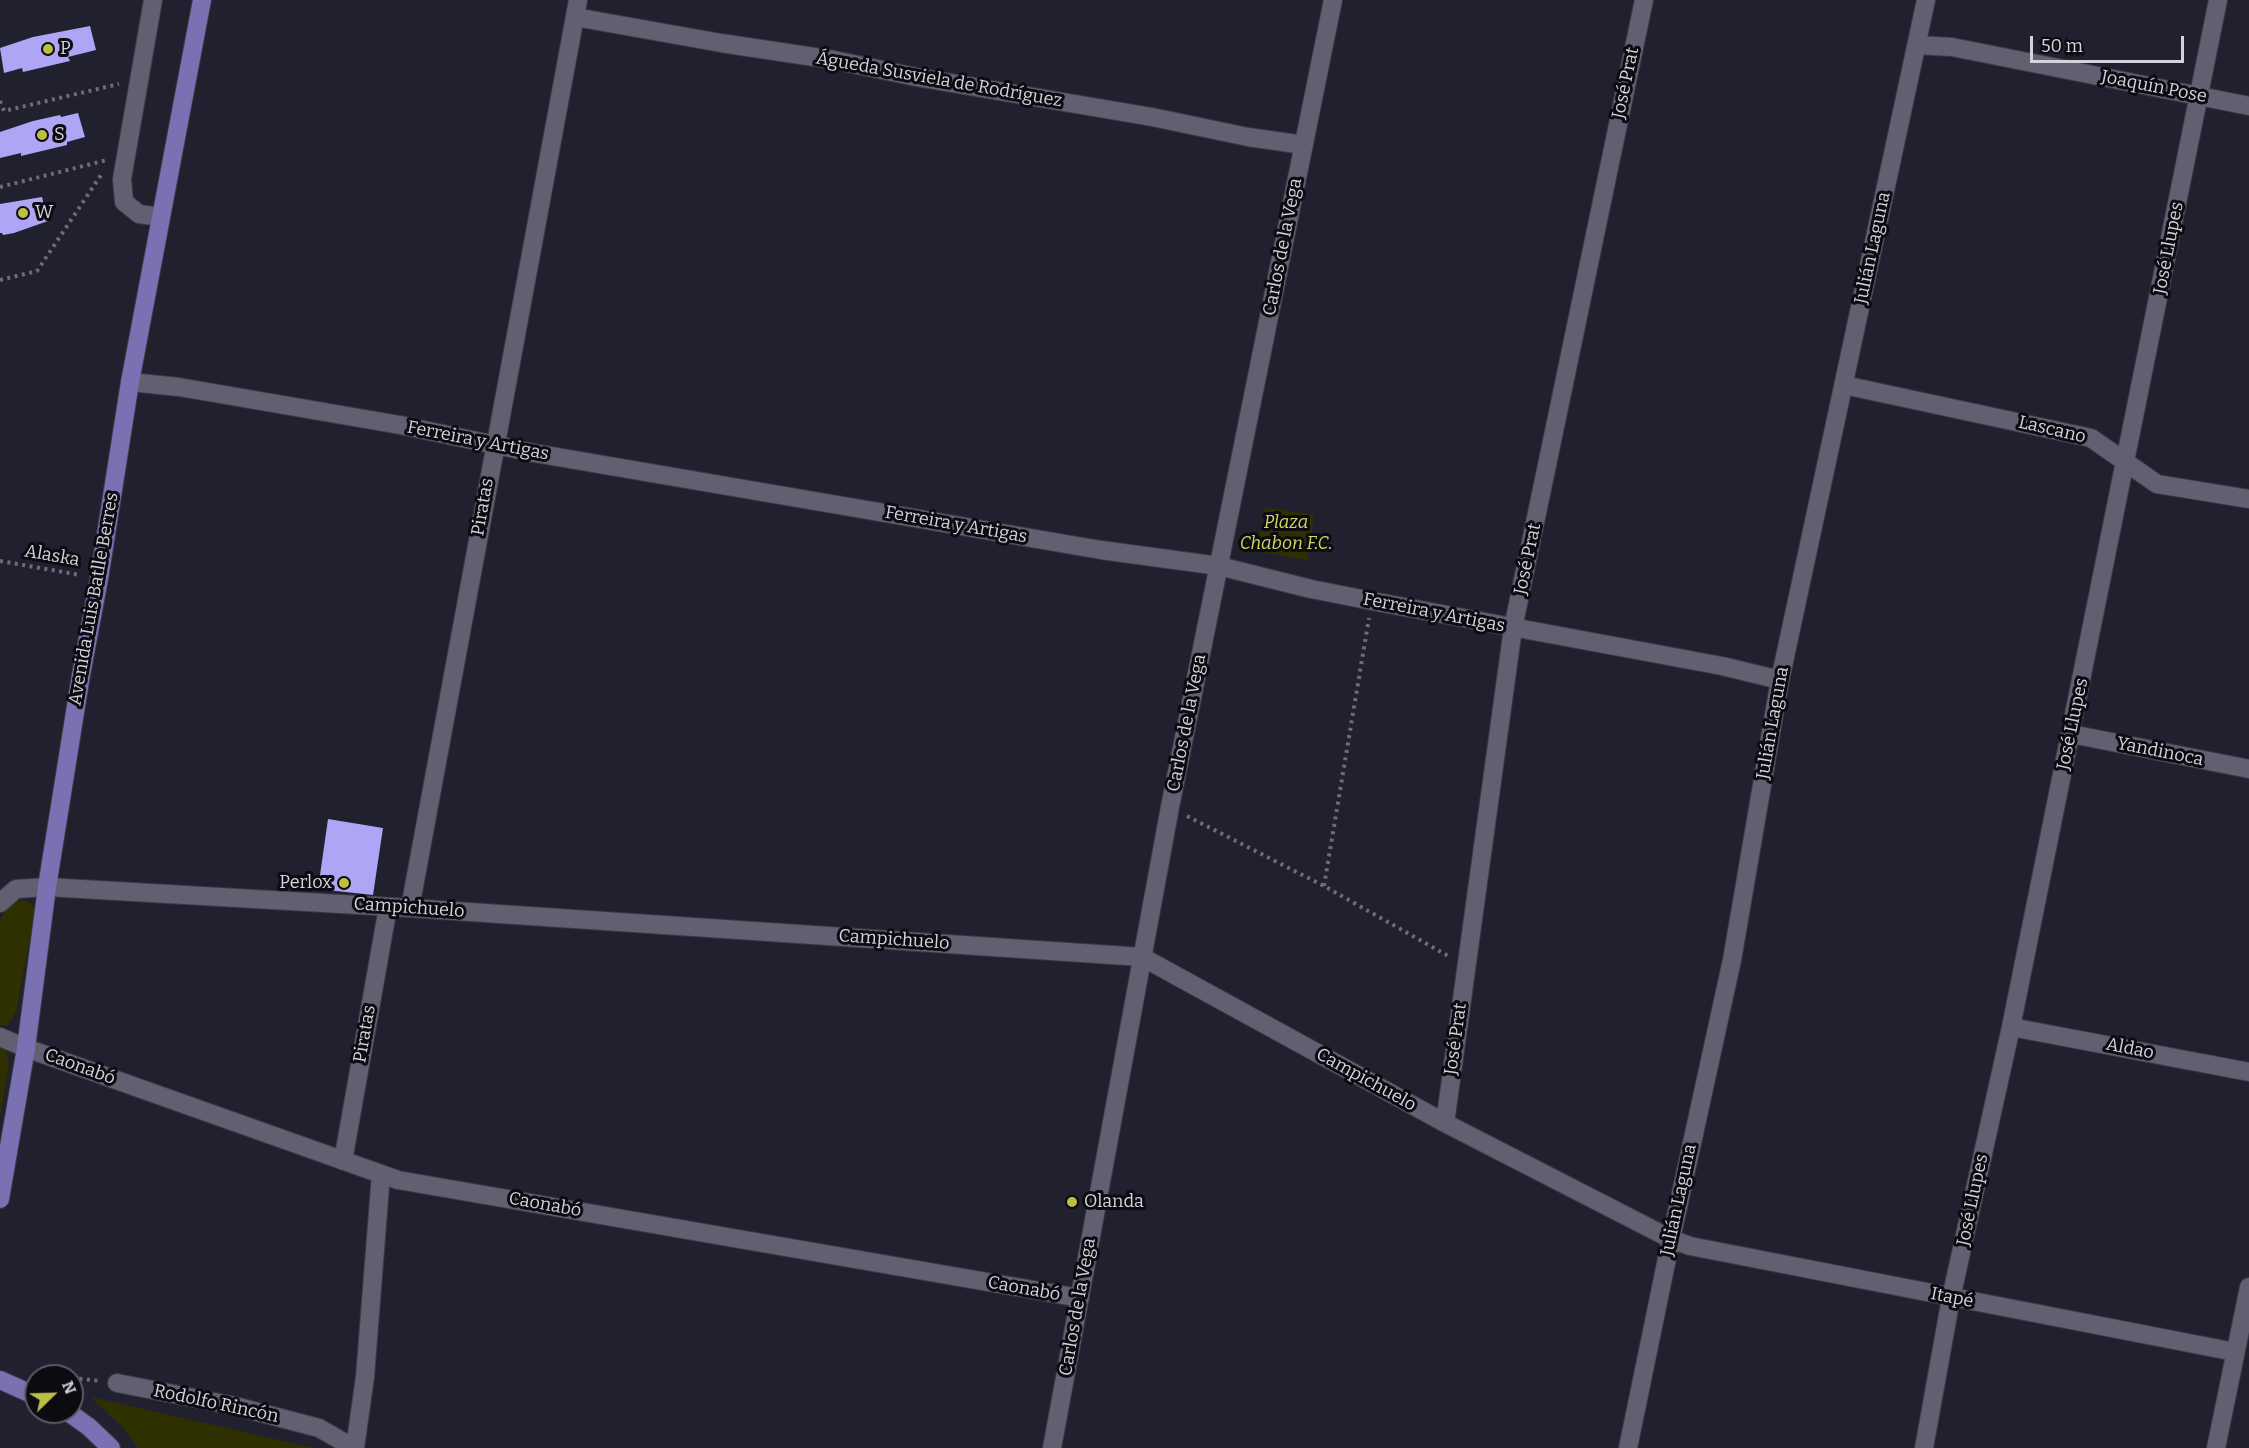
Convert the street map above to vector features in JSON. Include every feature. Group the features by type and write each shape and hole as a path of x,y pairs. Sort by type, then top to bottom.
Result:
{"main road":[{"name":"Avenida Luis Batlle Berres","path":"0,1199 26,1048 47,887 130,382 202,0"},
{"path":"0,1380 24,1390"},
{"path":"84,1423 111,1448"}],"street":[{"path":"153,0 122,179 124,202 139,214 161,217"},
{"name":"Carlos de la Vega","path":"1052,1448 1170,807 1333,0"},
{"name":"José Prat","path":"1445,1123 1513,628 1644,0"},
{"name":"Julián Laguna","path":"1628,1448 1732,960 1780,680 1926,0"},
{"name":"José Llupes","path":"1924,1448 1952,1298 2011,1027 2218,0"},
{"name":"Águeda Susviela de Rodríguez","path":"576,8 721,44 834,60 916,77 1304,145"},
{"name":"Piratas","path":"410,908 576,8"},
{"name":"Joaquín Pose","path":"1917,45 1952,46 2249,106"},
{"name":"Ferreira y Artigas","path":"130,382 179,387 376,421 494,445 1101,550 1219,566 1311,589 1722,666 1780,680"},
{"name":"Lascano","path":"1844,385 2091,438 2157,484 2249,499"},
{"name":"Yandinoca","path":"2071,734 2249,769"},
{"name":"Campichuelo","path":"0,903 16,889 47,887 410,908 1142,957 1445,1123 1671,1239"},
{"name":"Piratas","path":"343,1161 388,907"},
{"name":"Aldao","path":"2011,1027 2249,1072"},
{"path":"0,1036 26,1048"},
{"name":"Caonabó","path":"26,1048 398,1180 1080,1298"},
{"path":"354,1448 364,1377 381,1174"},
{"name":"Itapé","path":"1671,1239 1690,1246 2235,1352"},
{"path":"2217,1448 2249,1287"},
{"name":"Rodolfo Rincón","path":"117,1383 235,1406 319,1428 354,1448"}],"path":[{"path":"0,101 4,111 141,79"},
{"path":"0,187 112,159 37,271 0,280"},
{"name":"Alaska","path":"0,561 99,579"},
{"path":"1324,886 1372,601"},
{"path":"1170,807 1324,886 1466,966"},
{"path":"84,1379 117,1383"}],"green space":[{"name":"Plaza Chabon F.C.","path":"1265,507 1314,515 1307,560 1257,551"},
{"path":"22,900 32,904 35,911 16,1012 8,1025 0,1025 0,921 11,904"},
{"path":"0,1043 6,1047 9,1065 0,1117"},
{"path":"91,1397 314,1448 138,1448 124,1429"}],"building":[{"name":"P","path":"90,26 96,50 68,57 70,61 23,72 22,68 4,73 0,48 33,37"},
{"name":"S","path":"78,113 85,137 67,142 67,145 21,156 21,153 0,158 0,132 33,121"},
{"name":"W","path":"42,197 48,221 14,233 3,235 0,233 0,204"},
{"path":"328,819 383,828 373,895 318,889"}],"place":[{"name":"P","path":"48,49"},
{"name":"S","path":"42,135"},
{"name":"W","path":"23,213"},
{"name":"Perlox","path":"344,883"},
{"name":"Olanda","path":"1072,1202"}]}
